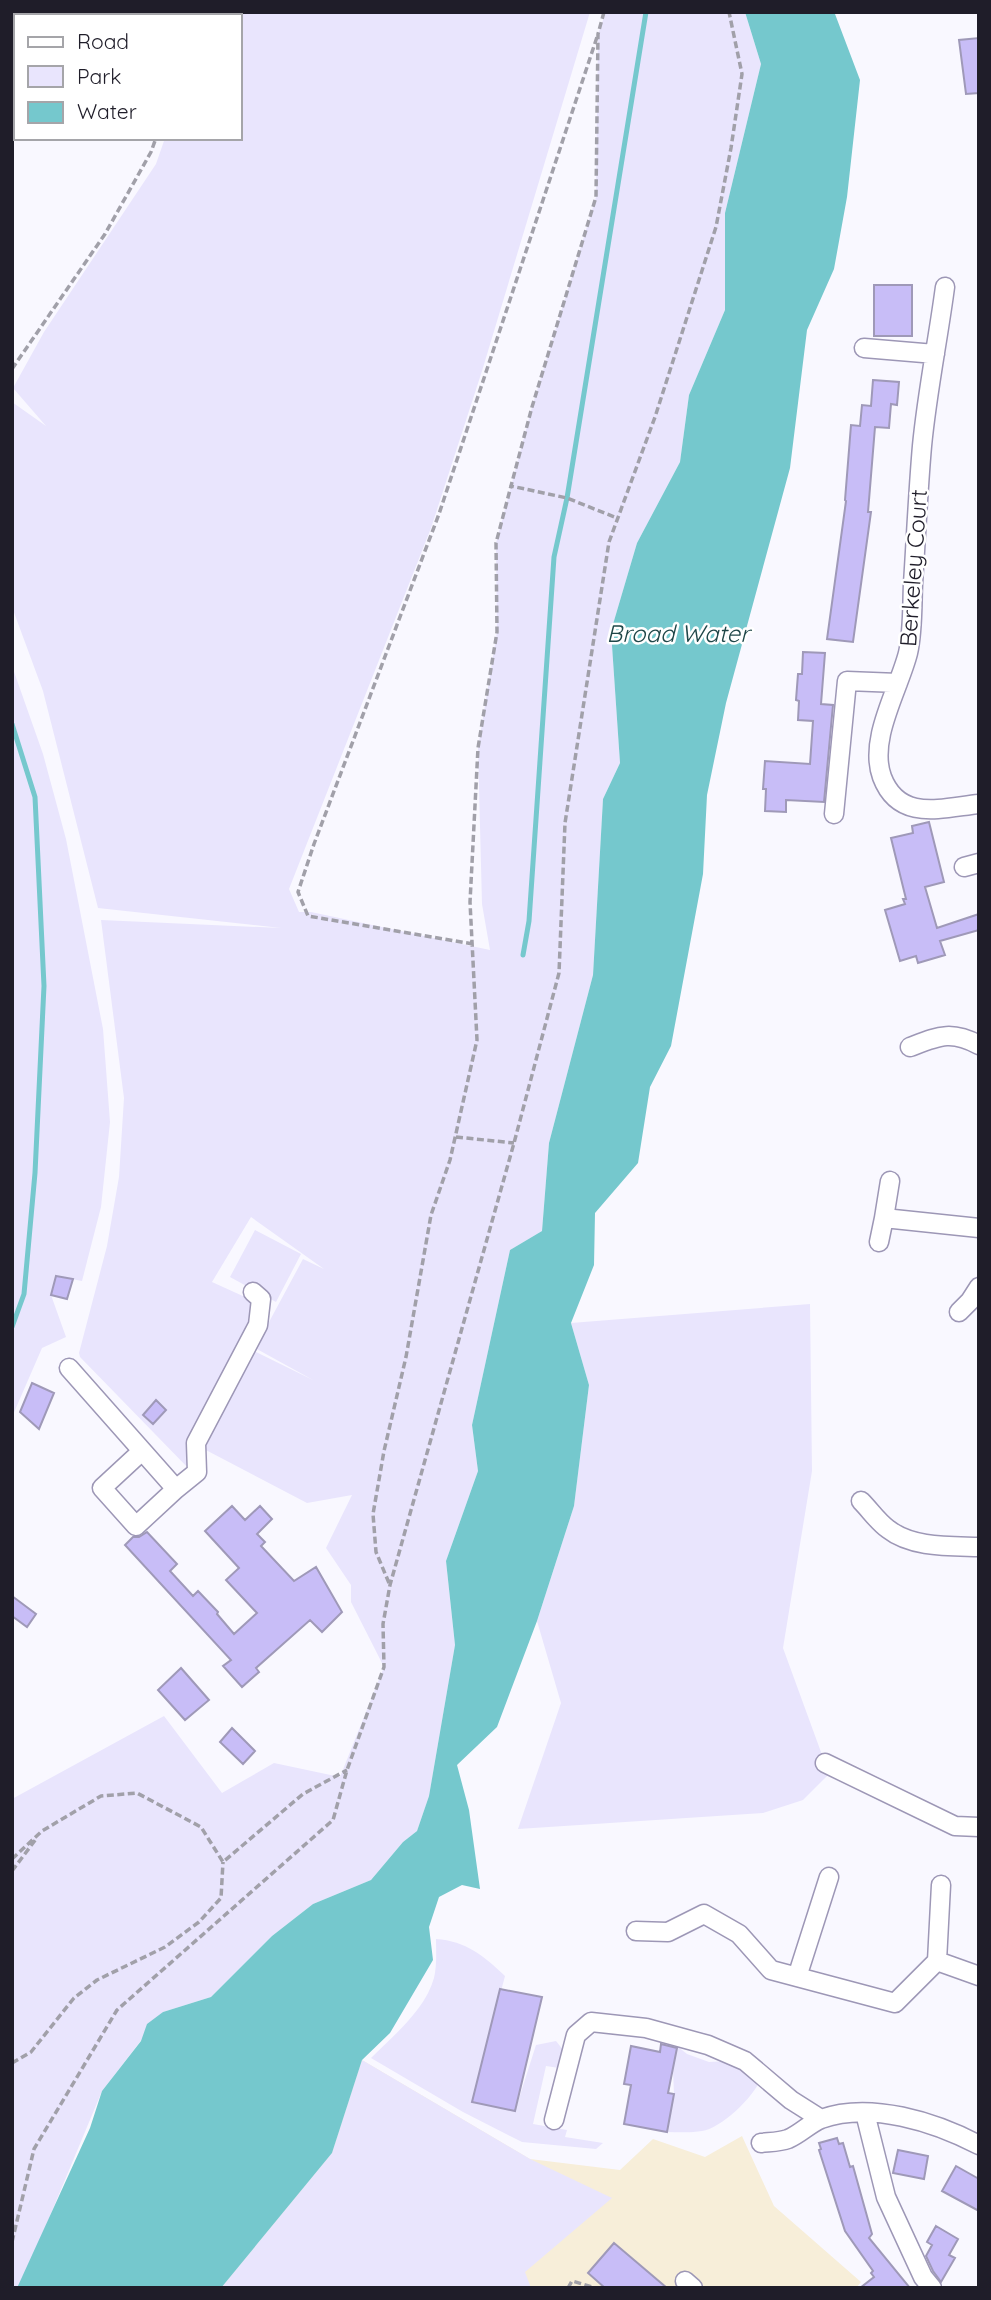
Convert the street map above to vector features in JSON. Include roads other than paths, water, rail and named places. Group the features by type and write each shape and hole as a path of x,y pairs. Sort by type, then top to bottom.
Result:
{"street":[{"name":"Berkeley Court","path":"945,287 922,443 908,652 882,726 881,775 897,799 908,808 979,804"},
{"path":"864,348 935,354"},
{"path":"834,814 847,681 898,683"},
{"path":"910,1046 948,1034 979,1045"},
{"path":"879,1242 890,1181"},
{"path":"884,1218 979,1228"},
{"path":"959,1312 979,1287"},
{"path":"142,1451 103,1488 136,1526 197,1472 196,1443 258,1325 261,1299 253,1292"},
{"path":"69,1368 176,1489"},
{"path":"861,1501 889,1530 906,1537 927,1544 979,1547"},
{"path":"825,1763 955,1826 979,1827"},
{"path":"797,1977 829,1877"},
{"path":"636,1931 668,1932 704,1914 739,1934 771,1970 895,2003 937,1961 941,1885"},
{"path":"937,1961 979,1976"},
{"path":"554,2120 576,2035 591,2022 646,2028 708,2045 745,2061 791,2100 821,2119"},
{"path":"865,2113 887,2197 923,2277 932,2288"},
{"path":"761,2143 787,2139 821,2119 865,2113 923,2121 952,2131 979,2145"}],"water":[{"name":"Broad Water","path":"745,12 835,14 860,80 847,197 834,269 807,330 790,468 726,703 707,795 703,874 671,1046 650,1087 638,1163 595,1213 594,1265 571,1323 589,1385 574,1506 537,1621 497,1727 457,1765 469,1810 480,1889 462,1885 439,1897 429,1927 433,1960 390,2033 362,2060 332,2153 221,2288 17,2288 90,2128 102,2091 141,2041 147,2024 163,2012 211,1997 272,1936 313,1904 371,1880 403,1842 417,1831 429,1796 455,1645 446,1561 478,1471 472,1425 510,1250 542,1231 549,1143 593,975 603,799 620,763 611,631 637,543 680,462 689,395 725,310 725,213 761,64"}],"waterway":[{"path":"523,955 529,921 554,557 567,498 646,12"},
{"path":"12,724 35,797 44,986 35,1173 24,1294 12,1327"}]}
